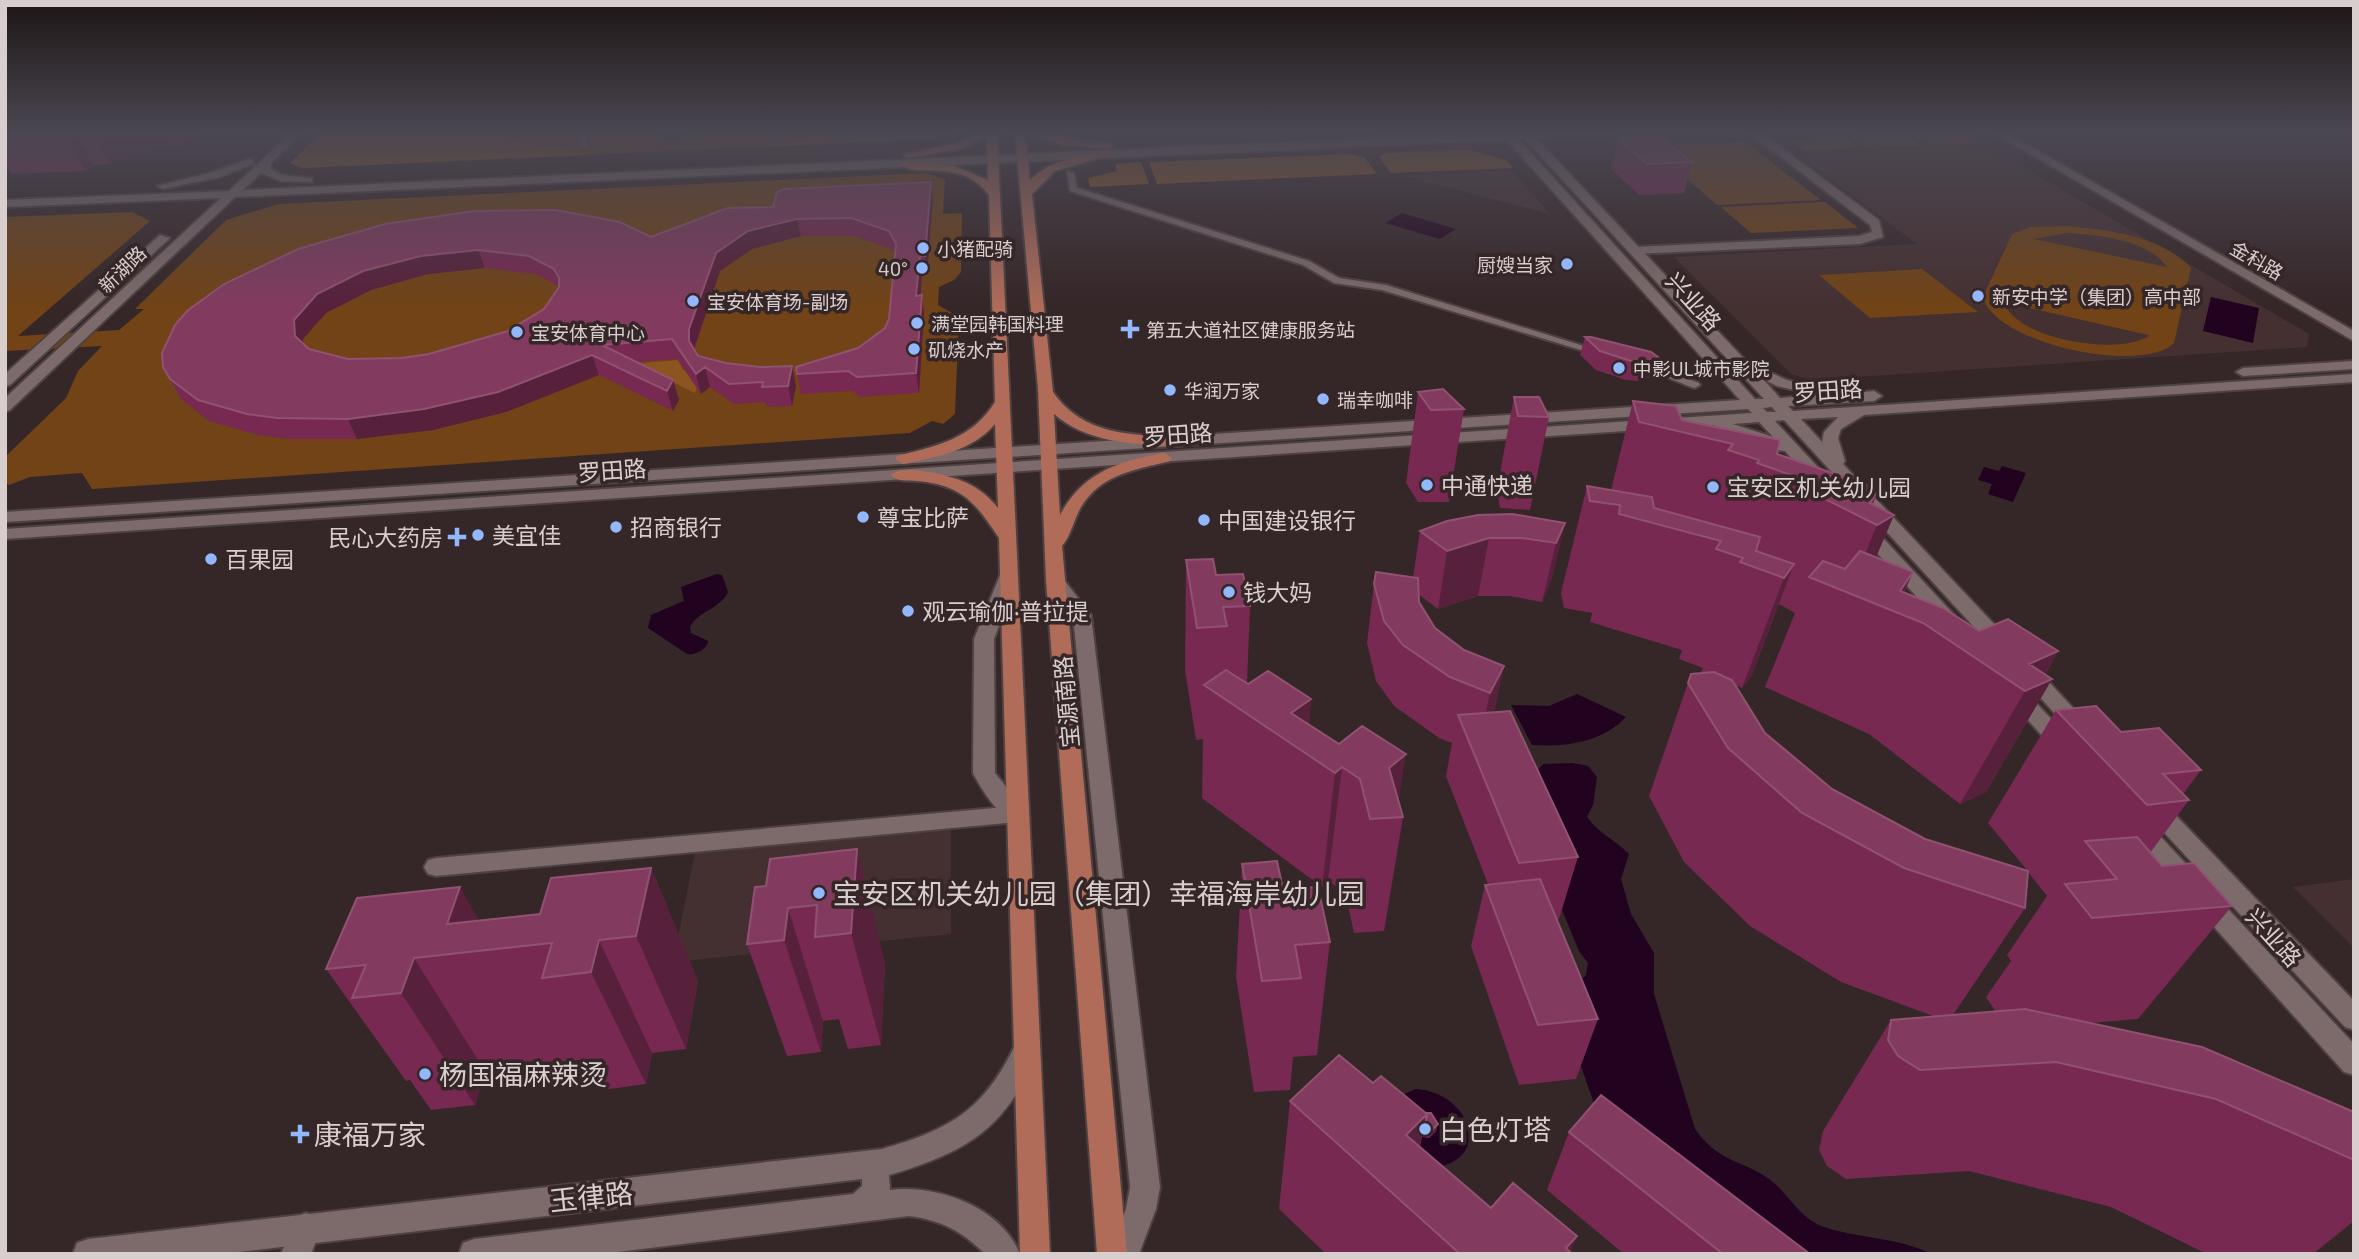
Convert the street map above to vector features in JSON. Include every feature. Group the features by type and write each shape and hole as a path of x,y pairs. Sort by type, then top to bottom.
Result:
{"main road":[{"path":"5,194 80,191"},
{"name":"新湖路","path":"5,382 212,195 223,191"},
{"name":"新湖路","path":"5,407 200,222 226,191"},
{"path":"294,191 308,191"},
{"path":"200,222 240,203 303,191"},
{"path":"991,191 994,194"},
{"path":"994,191 1035,1254"},
{"name":"兴业路","path":"1559,191 1751,404"},
{"name":"兴业路","path":"1578,191 1728,353 1775,411 1817,476 1967,640"},
{"path":"1635,251 1860,240 1879,234 1880,229 1875,223 1832,191"},
{"name":"金科路","path":"2108,191 2354,337"},
{"name":"金科路","path":"2116,191 2350,321"},
{"name":"宝源南路","path":"1027,193 1045,389 1055,580 1112,1254"},
{"path":"5,204 212,195"},
{"path":"134,198 166,201 186,210"},
{"path":"163,239 176,234 183,235 183,238"},
{"path":"2316,315 2346,338 2353,348 2345,359 2320,367"},
{"path":"1728,353 1760,373 1792,386 1871,397"},
{"path":"1663,416 1716,391 1717,377 1707,355"},
{"name":"罗田路","path":"1049,458 1164,458 1663,416 1751,404 1775,411 1871,397 2354,365"},
{"name":"罗田路","path":"5,517 1005,461 1049,458 1175,441 1663,416 1884,409 2354,379"},
{"path":"1045,389 1053,406 1079,426 1114,437 1175,441"},
{"path":"901,467 965,442 988,425 1002,401"},
{"path":"1845,477 1830,450 1830,432 1836,424 1852,416 1884,409"},
{"name":"兴业路","path":"1775,411 1845,477 2098,747"},
{"path":"1663,416 1752,433 1787,452 1817,476"},
{"path":"1054,549 1073,503 1091,482 1121,467 1164,458"},
{"path":"901,467 974,492 996,516 1008,541"},
{"name":"罗田路","path":"5,534 901,467"},
{"path":"1055,580 1082,615 1145,1186 1141,1209 1124,1254"},
{"path":"2005,682 2080,764"},
{"name":"兴业路","path":"2136,787 2354,1019"},
{"path":"436,867 1017,814"},
{"name":"兴业路","path":"2127,815 2354,1063"},
{"name":"玉律路","path":"89,1254 301,1241 863,1165 924,1151 964,1132 981,1120 1012,1082 1025,1052 1026,1029"},
{"path":"859,1207 874,1195 878,1181 872,1169 863,1165"},
{"name":"玉律路","path":"474,1254 909,1202 934,1204 958,1212 975,1224 1005,1254"}],"street":[{"path":"1079,191 1306,263 1337,281 1383,287 1609,354"},
{"path":"1632,360 1695,385"}],"shaded area":[{"name":"宝安体育中心","path":"555,191 944,191 943,214 962,213 961,272 954,280 939,287 938,305 959,317 955,414 943,424 932,421 910,433 92,489 82,473 30,477 9,485 5,482 5,457 66,398 78,371 102,346 5,351 5,217 132,212 150,221 18,336 119,330 144,309 135,309 226,220 278,204"},
{"path":"1459,191 1529,191 1550,214"},
{"path":"1701,191 1809,191 1821,200 1717,205"},
{"name":"新安中学（集团）高中部","path":"1846,191 2064,191 2309,334 2307,347 1811,380 1791,374 1674,257 1917,244"},
{"path":"1825,202 1858,228 1751,233 1721,207"},
{"path":"1402,213 1456,229 1440,239 1385,223"},
{"path":"2068,226 2134,236 2165,248 2179,257 2191,268 2174,343 2157,352 2132,356 2102,355 2040,341 2013,329 1993,314 1983,297 2012,234 2031,227","holes":["2067,233 2107,237 2135,244 2147,250 2167,267 2034,239","2004,302 2148,335 2149,336 2135,342 2115,344 2070,341 2028,326 2012,315"]},
{"path":"1922,269 1978,312 1870,318 1819,275"},
{"path":"2211,297 2259,308 2253,343 2203,331"},
{"path":"679,360 682,369 700,380 695,393 639,366 644,363"},
{"path":"2002,466 2026,473 2013,502 1988,494 1992,484 1978,480 1984,467 1999,471"},
{"path":"717,574 722,575 728,592 720,603 698,617 690,627 691,633 708,641 703,649 687,654 648,628 651,615 684,601 681,587"},
{"path":"1577,694 1626,717 1606,733 1582,742 1532,745 1511,705 1549,706"},
{"path":"1572,763 1588,766 1597,777 1593,805 1587,817 1596,828 1629,854 1621,879 1631,914 1654,953 1654,994 1695,1129 1714,1150 1764,1175 1804,1215 1818,1225 1840,1232 1905,1244 1932,1254 1769,1254 1601,1123 1552,984 1579,982 1586,975 1588,963 1579,951 1511,786 1532,777 1543,764"},
{"name":"宝安区机关幼儿园（集团）幸福海岸幼儿园","path":"951,828 951,934 673,962 695,852"},
{"path":"2354,879 2354,948 2293,887"},
{"path":"1416,1089 1436,1093 1452,1103 1463,1115 1468,1129 1468,1143 1462,1155 1448,1164 1427,1168 1393,1099"}],"building":[{"path":"930,191 925,256 920,256 916,296 922,295 916,373 857,377 848,371 797,374 796,367 858,348 885,328 889,319 896,244 889,231 851,218 797,219 748,231 716,253 689,329 689,341 698,356 726,363 760,367 792,366 788,386 762,387 763,382 729,384 705,367 696,374 672,339 602,345 673,380 667,391 592,355 498,392 424,409 348,419 277,418 247,414 198,400 170,379 163,367 162,353 175,325 187,311 224,284 298,249 385,224 474,211 555,210 620,222 651,237 728,208 773,207 777,192","holes":["478,250 529,256 554,269 559,278 559,287 544,309 508,331 429,354 401,358 348,359 309,349 295,336 294,320 317,294 363,271 421,256"]},
{"path":"1585,337 1651,352 1658,357 1646,362 1631,361 1600,351"},
{"path":"1443,389 1464,409 1431,410 1418,392"},
{"path":"1514,397 1539,397 1549,417 1518,416"},
{"path":"1633,401 1676,406 1682,420 1780,440 1777,454 1879,489 1870,503 1894,515 1877,525 1809,491 1819,485 1728,450 1733,444 1639,422"},
{"path":"1587,486 1652,497 1654,508 1760,537 1756,551 1794,564 1784,578 1740,562 1743,558 1716,549 1721,541 1619,514 1620,505 1590,501"},
{"path":"1512,514 1565,523 1556,543 1522,538 1489,538 1447,551 1420,531 1447,521 1478,515"},
{"path":"1860,551 1913,572 1900,591 1943,608 1979,631 2008,619 2058,651 2029,664 2052,679 2025,691 1923,623 1809,577 1823,561 1845,569"},
{"path":"1213,559 1216,575 1243,574 1250,606 1223,607 1227,626 1197,628 1186,560"},
{"path":"1376,572 1418,578 1419,602 1435,628 1464,650 1504,666 1490,693 1450,677 1403,645 1384,621 1374,584"},
{"path":"1226,670 1248,684 1268,671 1311,699 1291,713 1339,744 1362,726 1406,754 1389,768 1403,817 1370,819 1360,779 1342,767 1335,773 1204,685"},
{"path":"1714,672 1732,680 1765,733 1832,789 1925,839 2028,871 2025,908 1904,868 1802,813 1728,748 1688,683 1691,674"},
{"path":"2096,706 2121,732 2159,728 2201,770 2163,774 2189,800 2147,805 2056,710"},
{"path":"1510,711 1578,857 1519,863 1458,715"},
{"path":"2137,837 2162,866 2194,863 2232,906 2092,918 2065,884 2117,879 2085,841"},
{"path":"857,849 851,933 815,937 817,905 788,908 784,940 747,944 755,887 766,886 770,859"},
{"path":"1277,861 1283,889 1318,887 1330,942 1295,945 1301,978 1262,981 1242,864"},
{"path":"651,868 636,936 599,940 591,972 542,978 552,943 414,958 401,993 352,998 366,965 326,969 357,898 460,887 447,924 540,914 551,878"},
{"path":"1540,879 1598,1019 1538,1025 1485,885"},
{"path":"2025,1009 2202,1047 2354,1112 2354,1160 2216,1099 2056,1062 1920,1070 1898,1056 1888,1040 1891,1020"},
{"path":"1339,1055 1373,1083 1381,1076 1427,1114 1406,1135 1491,1208 1513,1183 1577,1236 1566,1248 1572,1254 1460,1254 1290,1101"},
{"path":"1601,1095 1810,1254 1723,1254 1569,1132"},
{"path":"1425,1113 1431,1113 1438,1124 1431,1131 1424,1130"}],"place":[{"name":"小猪配骑","path":"923,248"},
{"name":"厨嫂当家","path":"1567,264"},
{"name":"40°","path":"922,268"},
{"name":"新安中学（集团）高中部","path":"1978,296"},
{"name":"宝安体育场-副场","path":"693,301"},
{"name":"满堂园韩国料理","path":"917,323"},
{"name":"第五大道社区健康服务站","path":"1130,329"},
{"name":"宝安体育中心","path":"517,332"},
{"name":"矶烧水产","path":"914,349"},
{"name":"中影UL城市影院","path":"1619,368"},
{"name":"华润万家","path":"1170,390"},
{"name":"瑞幸咖啡","path":"1323,399"},
{"name":"中通快递","path":"1427,485"},
{"name":"宝安区机关幼儿园","path":"1713,487"},
{"name":"尊宝比萨","path":"863,517"},
{"name":"中国建设银行","path":"1204,520"},
{"name":"招商银行","path":"616,527"},
{"name":"美宜佳","path":"478,535"},
{"name":"民心大药房","path":"457,537"},
{"name":"百果园","path":"211,559"},
{"name":"钱大妈","path":"1229,592"},
{"name":"观云瑜伽·普拉提","path":"908,611"},
{"name":"宝安区机关幼儿园（集团）幸福海岸幼儿园","path":"819,893"},
{"name":"杨国福麻辣烫","path":"425,1074"},
{"name":"白色灯塔","path":"1425,1129"},
{"name":"康福万家","path":"300,1134"}]}
